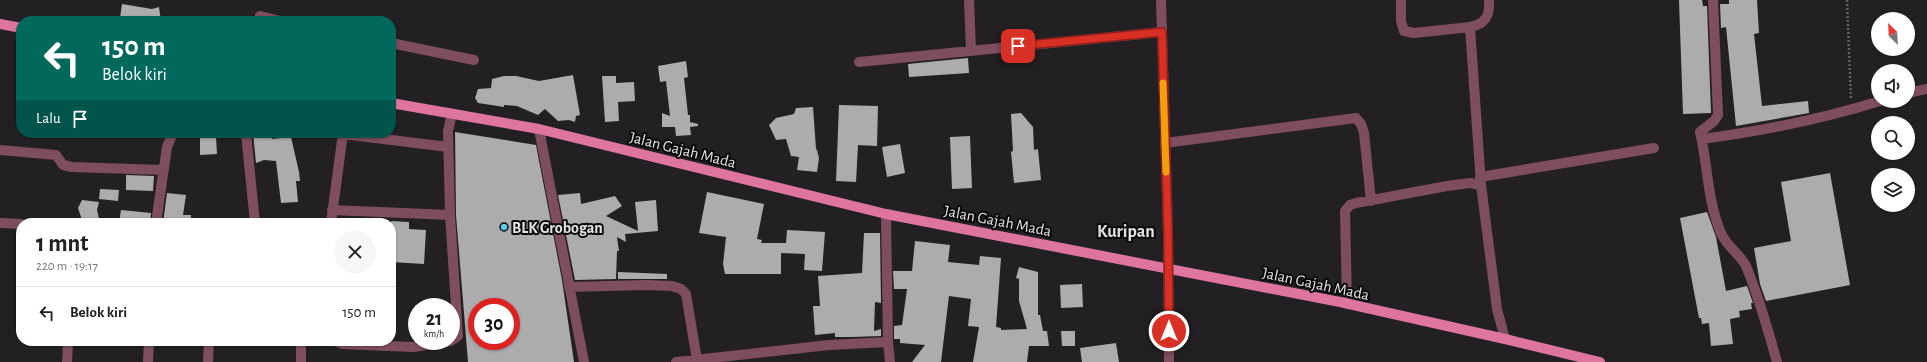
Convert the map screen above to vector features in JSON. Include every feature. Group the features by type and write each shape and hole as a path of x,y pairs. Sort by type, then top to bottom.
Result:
{"main road":[{"path":"0,24 16,27"},
{"name":"Jalan Gajah Mada","path":"396,104 538,129 886,214 1169,268 1347,304 1600,362"}],"street":[{"path":"969,0 971,50"},
{"path":"1161,0 1169,268 1169,362"},
{"path":"1401,0 1401,21 1404,31 1414,32 1479,26 1486,20 1489,14 1489,0"},
{"path":"1713,0 1718,115 1714,121 1700,131 1713,212 1728,246 1745,265 1767,326 1777,362"},
{"path":"1470,27 1481,181 1497,309 1504,339"},
{"path":"859,62 1162,32"},
{"path":"396,45 474,60"},
{"path":"1915,92 1927,89"},
{"path":"1702,139 1762,131 1871,104"},
{"path":"452,114 448,131 448,147 450,215 455,298"},
{"path":"1165,143 1356,118 1361,124 1364,132 1371,201"},
{"path":"538,129 584,362"},
{"path":"157,218 167,147 171,138"},
{"path":"246,138 254,218"},
{"path":"331,218 342,138"},
{"path":"380,138 448,147"},
{"path":"1347,304 1345,210 1350,205 1654,148"},
{"path":"0,150 56,155 64,165 72,167 164,170"},
{"path":"332,210 450,215"},
{"path":"886,214 888,342 890,362"},
{"path":"0,223 16,224"},
{"path":"569,287 646,285 672,286 681,289 686,294 697,360"},
{"path":"676,362 829,345 888,342"},
{"path":"67,362 68,346"},
{"path":"148,362 149,346"},
{"path":"208,362 209,346"},
{"path":"301,346 301,362"},
{"path":"389,346 408,347"}],"path":[{"path":"1847,0 1851,110"}],"building":[{"path":"1679,0 1702,0 1703,6 1707,6 1711,113 1683,114"},
{"path":"1729,0 1757,0 1759,33 1754,34 1762,106 1808,101 1809,113 1736,126 1726,27 1721,28 1720,4 1729,4"},
{"path":"122,4 152,9 159,7 160,16 120,16"},
{"path":"968,58 969,73 909,77 908,64"},
{"path":"686,61 688,77 684,78 688,115 690,115 690,122 698,124 698,126 690,127 691,135 676,136 675,127 662,127 662,113 670,116 666,81 660,82 658,66"},
{"path":"573,75 580,115 576,116 575,122 569,120 558,121 545,109 538,115 517,106 504,105 504,107 478,103 475,98 478,89 491,88 492,79 504,76 516,76 539,81"},
{"path":"602,76 616,76 616,83 634,82 635,101 618,102 619,121 605,122"},
{"path":"839,105 878,106 877,146 858,145 856,182 836,181"},
{"path":"813,107 816,149 819,158 817,172 797,170 799,157 791,156 786,139 776,140 769,125 776,118 794,114 796,108"},
{"path":"1021,113 1033,127 1034,150 1038,149 1041,180 1014,183 1011,152 1013,151 1011,114"},
{"name":"BLK Grobogan","path":"455,132 536,145 562,280 574,362 468,362 456,215"},
{"path":"970,136 972,188 952,189 950,137"},
{"path":"200,138 216,138 217,154 200,155"},
{"path":"254,138 291,138 300,181 296,181 298,202 281,203 276,161 264,160 256,163"},
{"path":"900,144 905,173 887,177 882,147"},
{"path":"1830,173 1850,285 1766,301 1760,284 1754,248 1791,241 1781,182"},
{"path":"126,175 154,176 153,191 126,190"},
{"path":"100,189 119,190 118,201 99,199"},
{"path":"707,192 764,204 757,239 762,240 761,243 786,243 787,230 825,232 822,271 804,270 805,254 781,253 781,274 725,274 723,264 726,237 699,233"},
{"path":"167,193 186,195 183,215 191,215 191,218 164,218"},
{"path":"580,193 581,204 615,196 622,206 606,216 638,231 635,202 656,200 658,231 625,234 626,242 617,237 619,251 617,251 616,279 575,280 558,195"},
{"path":"82,200 99,202 97,210 99,218 81,218 78,208"},
{"path":"121,210 151,213 150,218 120,218"},
{"path":"1707,212 1716,237 1726,291 1747,286 1753,303 1751,303 1752,309 1739,311 1740,317 1730,319 1733,344 1711,346 1709,323 1702,324 1701,318 1699,318 1680,218"},
{"path":"396,221 409,222 409,229 426,230 424,264 396,262"},
{"path":"864,233 880,233 881,303 875,302 874,331 881,329 881,336 835,337 835,333 815,335 813,306 820,306 818,276 862,273"},
{"path":"915,241 950,245 948,262 979,265 980,256 1001,258 996,327 1001,328 1001,330 1027,329 1019,301 1019,279 1016,278 1019,267 1038,272 1038,315 1040,315 1043,331 1047,331 1049,346 1029,346 1027,362 973,362 979,327 968,326 971,299 949,296 941,362 912,362 925,345 900,343 900,339 894,339 894,326 902,325 907,289 894,289 893,271 912,271"},
{"path":"618,272 667,274 667,279 618,279"},
{"path":"1082,284 1083,307 1061,308 1060,285"},
{"path":"1061,331 1075,331 1075,346 1062,346"},
{"path":"1116,343 1119,362 1082,362 1080,348"}],"slow traffic":[{"path":"1163,83 1166,172"}],"place":[{"name":"BLK Grobogan","path":"504,227"}],"district":[{"name":"Kuripan","path":"1126,231"}],"route":[{"path":"1018,46 1162,32 1168,231 1169,331"}]}
